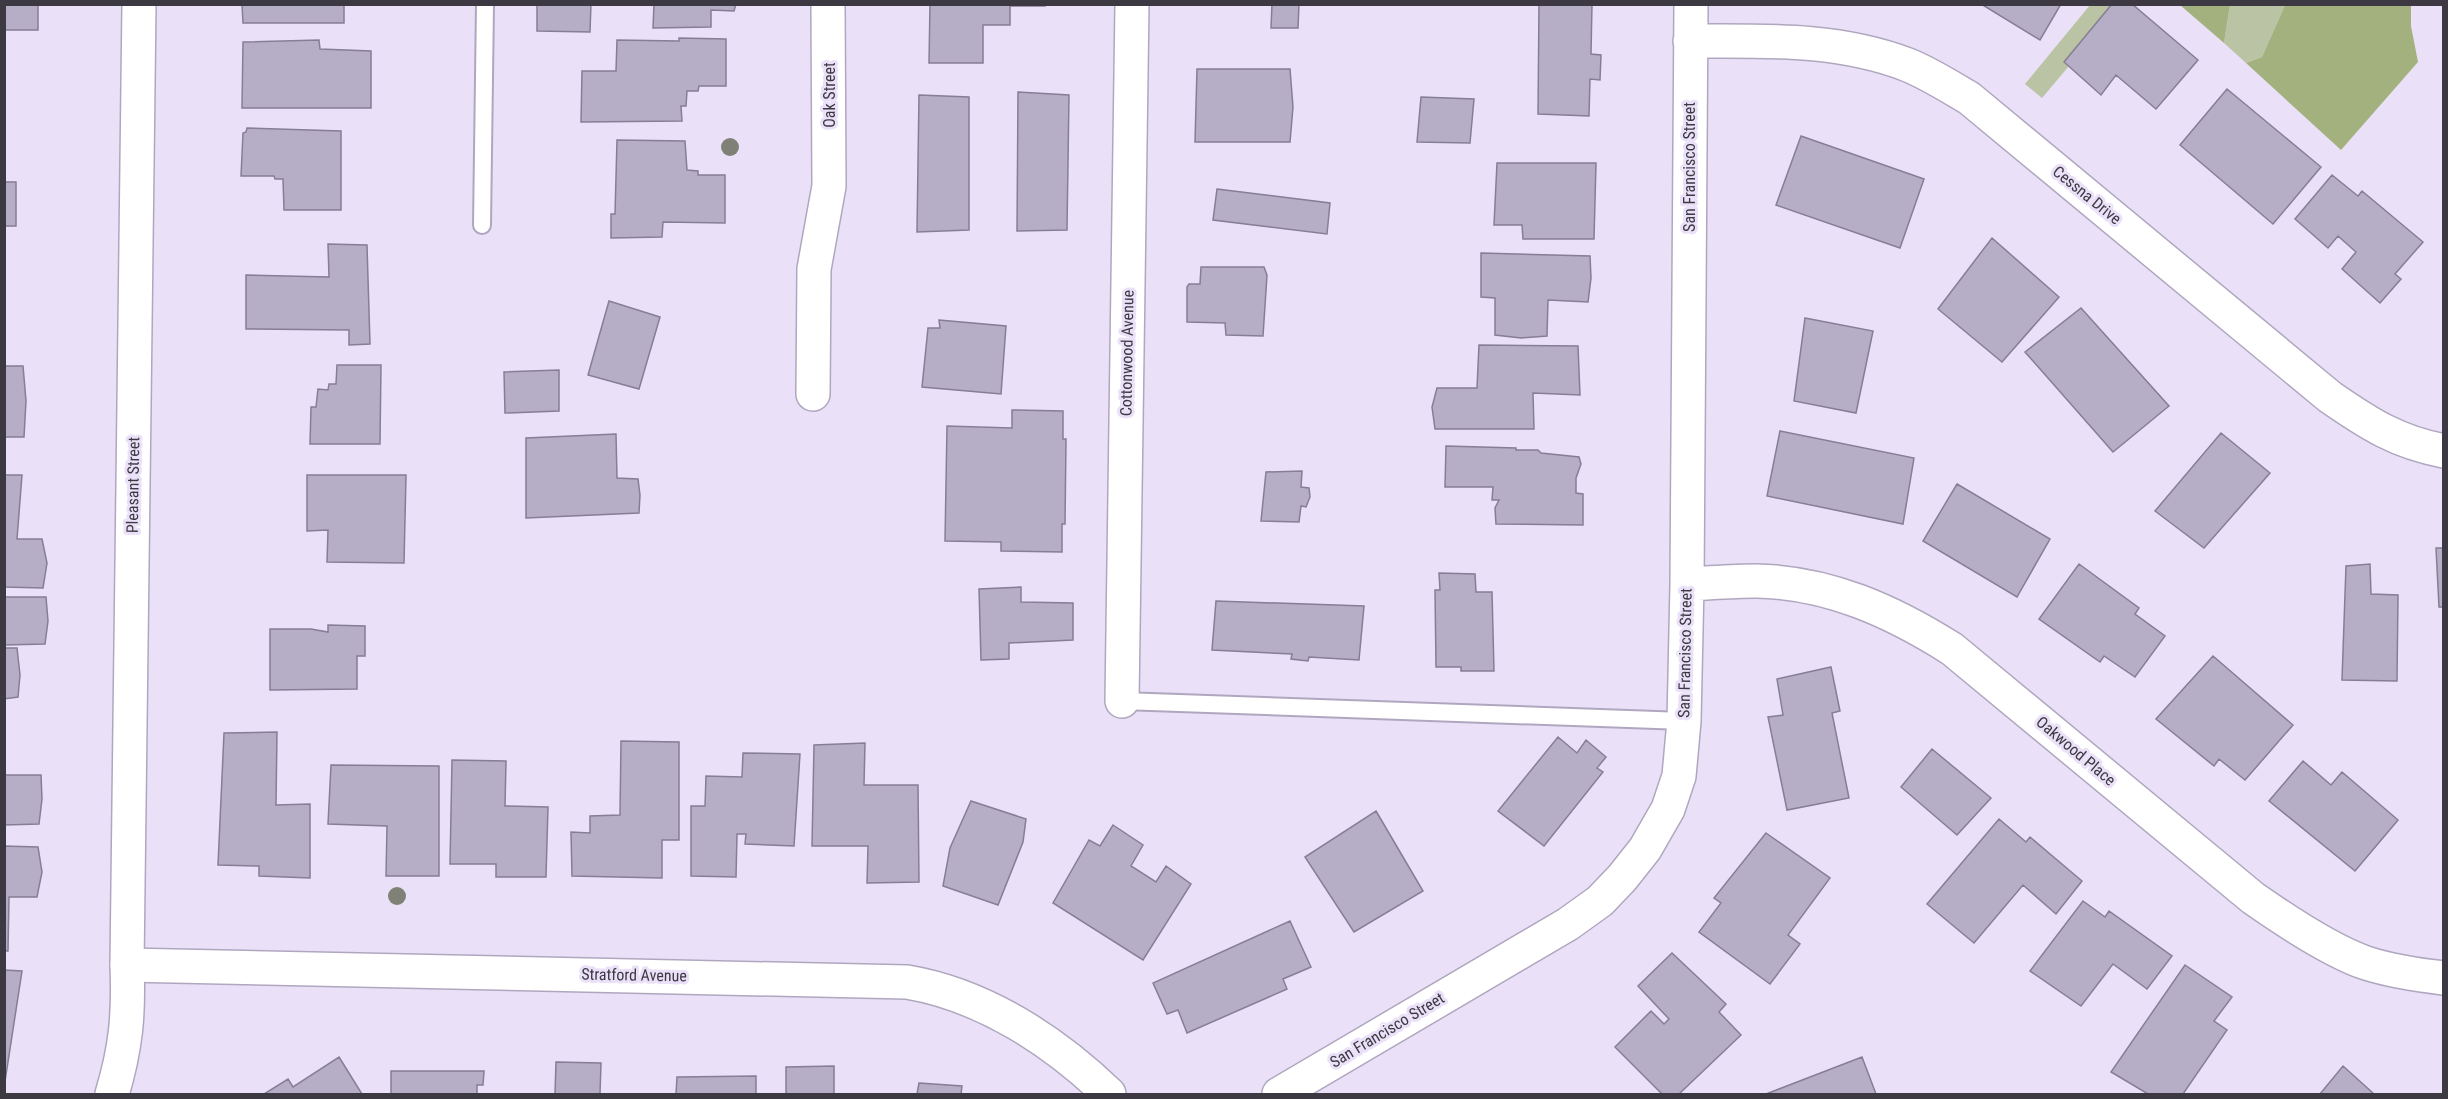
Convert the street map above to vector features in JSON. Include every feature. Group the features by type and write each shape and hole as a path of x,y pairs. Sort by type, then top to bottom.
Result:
{"street":[{"name":"Pleasant Street","path":"112,1095 121,1065 129,1010 127,965 139,4"},
{"name":"Oak Street","path":"813,394 814,269 829,186 828,4"},
{"name":"Cottonwood Avenue","path":"1122,701 1132,4"},
{"name":"San Francisco Street","path":"1279,1095 1568,924 1600,901 1622,878 1644,849 1668,809 1679,776 1684,721 1691,4"},
{"name":"Cessna Drive","path":"1690,41 1800,41 1848,47 1911,66 1939,80 1978,106 2330,397 2395,437 2412,444 2444,451"},
{"name":"Oakwood Place","path":"1687,584 1755,581 1782,582 1816,588 1862,602 1912,624 1952,649 2253,898 2276,914 2363,962 2393,970 2444,978"},
{"name":"Stratford Avenue","path":"127,965 907,982 955,993 1009,1019 1047,1042 1089,1075 1109,1095"}],"lane":[{"path":"482,225 484,4"},
{"path":"1122,701 1684,721"}],"green space":[{"path":"2090,5 2112,5 2065,62 2069,66 2042,98 2025,84"},
{"path":"2180,5 2230,5 2224,43"},
{"path":"2230,5 2285,5 2262,57 2246,63 2224,43"},
{"path":"2285,5 2411,5 2411,26 2418,62 2341,150 2246,63 2262,57"}],"building":[{"path":"4,4 38,4 38,30 4,30"},
{"path":"242,4 344,4 344,23 243,23"},
{"path":"537,4 591,4 590,32 537,31"},
{"path":"654,4 736,4 734,11 711,10 711,27 653,28"},
{"path":"930,4 1045,4 1045,6 1010,6 1010,25 983,25 983,63 929,63"},
{"path":"1272,4 1299,4 1298,28 1271,28"},
{"path":"1539,4 1592,4 1591,54 1601,55 1600,80 1590,79 1589,116 1538,114"},
{"path":"1981,4 2061,4 2040,40"},
{"path":"2112,4 2132,4 2198,60 2156,109 2116,75 2101,95 2064,62"},
{"path":"679,38 726,39 726,86 699,86 698,91 687,91 686,106 681,106 682,121 581,122 582,71 616,71 617,40 679,41"},
{"path":"319,40 320,49 371,51 371,108 242,108 243,42"},
{"path":"1197,69 1290,69 1293,107 1290,142 1195,142"},
{"path":"2227,89 2321,167 2273,224 2180,145"},
{"path":"1018,92 1069,95 1067,230 1017,231"},
{"path":"919,95 969,97 969,230 917,232"},
{"path":"1421,97 1474,99 1470,143 1417,142"},
{"path":"247,128 341,131 341,210 284,210 283,179 275,179 274,176 241,176 243,133"},
{"path":"1801,136 1924,179 1900,248 1776,205"},
{"path":"617,140 685,141 687,170 698,171 698,175 725,175 725,223 663,222 662,237 611,238 611,214 615,214"},
{"path":"1497,163 1596,163 1594,239 1523,239 1522,225 1494,225"},
{"path":"2332,175 2358,196 2362,191 2423,242 2395,274 2401,279 2380,303 2342,269 2356,252 2338,236 2328,248 2295,219"},
{"path":"4,182 16,182 16,226 4,226"},
{"path":"1217,189 1330,203 1327,234 1213,220"},
{"path":"1992,238 2059,297 2002,362 1938,309"},
{"path":"328,244 367,245 370,344 349,345 349,330 246,329 246,275 329,277"},
{"path":"1481,253 1590,256 1591,278 1588,302 1548,300 1547,336 1521,338 1495,335 1495,298 1481,297"},
{"path":"1201,267 1264,267 1267,275 1263,336 1226,335 1225,323 1187,322 1187,287 1189,284 1200,284"},
{"path":"609,301 660,317 639,389 588,375"},
{"path":"2081,308 2169,406 2113,452 2025,352"},
{"path":"1805,318 1873,331 1856,413 1794,401"},
{"path":"939,320 1006,326 1001,394 922,387 928,328 940,328"},
{"path":"1479,345 1578,346 1580,395 1533,393 1534,429 1435,429 1432,407 1437,388 1477,388"},
{"path":"337,365 381,365 380,444 310,444 311,407 316,407 318,389 328,390 329,384 336,384"},
{"path":"4,366 23,366 26,401 24,437 4,437"},
{"path":"559,370 559,411 505,413 504,372"},
{"path":"1012,410 1063,411 1063,439 1066,439 1065,524 1062,524 1062,552 1001,551 1001,542 945,541 947,426 1012,428"},
{"path":"1780,431 1914,458 1903,524 1767,496"},
{"path":"2221,433 2270,473 2204,548 2155,511"},
{"path":"616,434 617,478 638,479 639,513 526,518 526,438"},
{"path":"1446,446 1516,448 1516,450 1538,450 1541,453 1579,457 1581,464 1576,478 1576,493 1583,494 1583,525 1496,524 1495,508 1499,500 1492,500 1493,487 1445,487"},
{"path":"1302,471 1301,487 1309,488 1310,497 1306,507 1301,506 1299,522 1261,521 1266,472"},
{"path":"4,475 22,475 17,539 42,539 47,563 43,588 4,587"},
{"path":"307,475 406,475 404,563 327,562 328,530 307,531"},
{"path":"1957,484 2050,539 2017,597 1923,541"},
{"path":"2436,548 2444,548 2444,607 2439,607"},
{"path":"2079,564 2139,608 2135,614 2165,636 2135,677 2104,656 2100,662 2039,619"},
{"path":"2370,564 2371,594 2398,595 2397,681 2342,680 2346,566"},
{"path":"1439,573 1475,574 1476,592 1492,592 1494,671 1461,671 1461,667 1436,667 1435,590 1440,590"},
{"path":"1021,587 1021,602 1073,603 1073,640 1009,643 1009,659 981,660 979,589"},
{"path":"4,597 46,597 48,621 45,644 4,645"},
{"path":"1216,601 1364,606 1359,660 1309,657 1308,661 1291,659 1292,654 1212,650"},
{"path":"328,625 365,626 365,656 357,656 357,689 270,690 270,629 311,629 328,632"},
{"path":"4,648 17,648 20,675 18,697 4,699"},
{"path":"2213,656 2293,725 2245,780 2219,759 2214,766 2156,719"},
{"path":"1831,667 1840,711 1832,713 1849,798 1787,810 1768,717 1783,715 1777,679"},
{"path":"277,732 276,805 310,804 310,878 259,876 259,866 218,865 224,733"},
{"path":"1558,737 1577,753 1586,740 1606,757 1597,768 1603,772 1544,846 1498,811"},
{"path":"621,741 679,742 679,840 662,840 662,878 572,876 571,832 590,833 590,816 620,815"},
{"path":"865,743 864,785 918,785 919,882 867,883 868,846 812,846 814,745"},
{"path":"1932,749 1991,798 1957,835 1901,787"},
{"path":"743,753 800,754 794,846 745,844 746,834 737,834 736,877 691,876 691,806 705,806 706,776 742,777"},
{"path":"452,760 506,761 505,806 548,807 546,877 496,877 496,864 450,864"},
{"path":"2303,761 2331,785 2342,772 2398,820 2355,871 2269,801"},
{"path":"331,765 439,766 439,876 386,876 387,826 328,824"},
{"path":"4,775 41,775 42,799 39,824 4,825"},
{"path":"971,801 1026,819 1023,842 998,905 943,886 950,848"},
{"path":"1376,811 1423,891 1354,932 1305,857"},
{"path":"1999,819 2026,842 2030,837 2082,881 2056,914 2023,885 1974,943 1927,904"},
{"path":"1113,825 1143,845 1131,866 1156,882 1166,866 1191,884 1143,960 1053,903 1089,840 1100,846"},
{"path":"1766,833 1830,878 1788,935 1800,944 1770,984 1699,932 1721,903 1714,898"},
{"path":"4,846 38,847 42,872 37,897 9,897 8,951 4,951"},
{"path":"2083,901 2105,917 2109,911 2172,956 2147,989 2113,964 2081,1006 2030,971"},
{"path":"1290,921 1311,967 1283,979 1287,989 1187,1033 1178,1010 1167,1014 1153,983"},
{"path":"1672,953 1726,1004 1719,1012 1741,1035 1679,1094 1662,1094 1615,1047 1651,1011 1664,1024 1669,1019 1638,986"},
{"path":"2185,965 2232,997 2214,1021 2227,1030 2183,1094 2148,1094 2111,1072"},
{"path":"4,970 22,971 4,1088"},
{"path":"339,1057 362,1094 264,1094 288,1079 293,1087"},
{"path":"1862,1057 1876,1094 1766,1094"},
{"path":"556,1062 601,1063 600,1094 555,1094"},
{"path":"834,1066 834,1094 786,1094 786,1067"},
{"path":"2343,1066 2374,1094 2320,1094"},
{"path":"391,1071 484,1071 483,1085 477,1085 477,1094 391,1094"},
{"path":"756,1076 756,1094 676,1094 677,1077"},
{"path":"919,1083 962,1086 961,1094 917,1094"}]}
